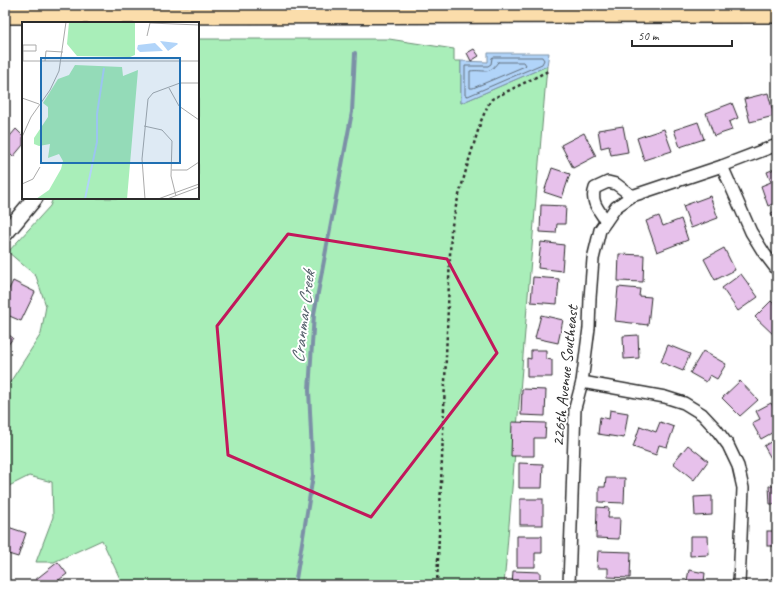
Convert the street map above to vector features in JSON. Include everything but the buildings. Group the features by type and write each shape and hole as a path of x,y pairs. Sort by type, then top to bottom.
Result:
{"main road":[{"path":"5,16 777,14"}],"street":[{"name":"226th Avenue Southeast","path":"569,585 576,408 582,382 589,328 593,259 600,230 616,207 632,196 722,166 777,144"},
{"path":"722,166 750,232 777,270"},
{"path":"606,221 595,204 593,194 595,188 608,182 616,184 632,196"},
{"path":"5,234 34,199"},
{"path":"582,382 665,397 684,403 702,414 716,429 728,445 738,466 743,488 739,585"}],"path":[{"path":"437,585 451,230 456,206 481,122 492,99 550,70"}],"highlighted area":[{"path":"288,234 447,259 497,353 371,517 228,455 217,326"}],"green space":[{"path":"199,39 389,39 454,49 454,61 461,61 461,103 547,66 504,585 120,585 121,581 102,540 54,562 36,562 53,517 52,482 29,476 5,488 5,390 41,334 46,306 36,276 8,252 50,206 53,199 199,199"}],"water":[{"path":"488,53 549,53 547,66 461,103 461,61 488,62"}],"waterway":[{"name":"Cranmar Creek","path":"295,585 313,476 309,390 314,314 352,112 355,53"}]}
